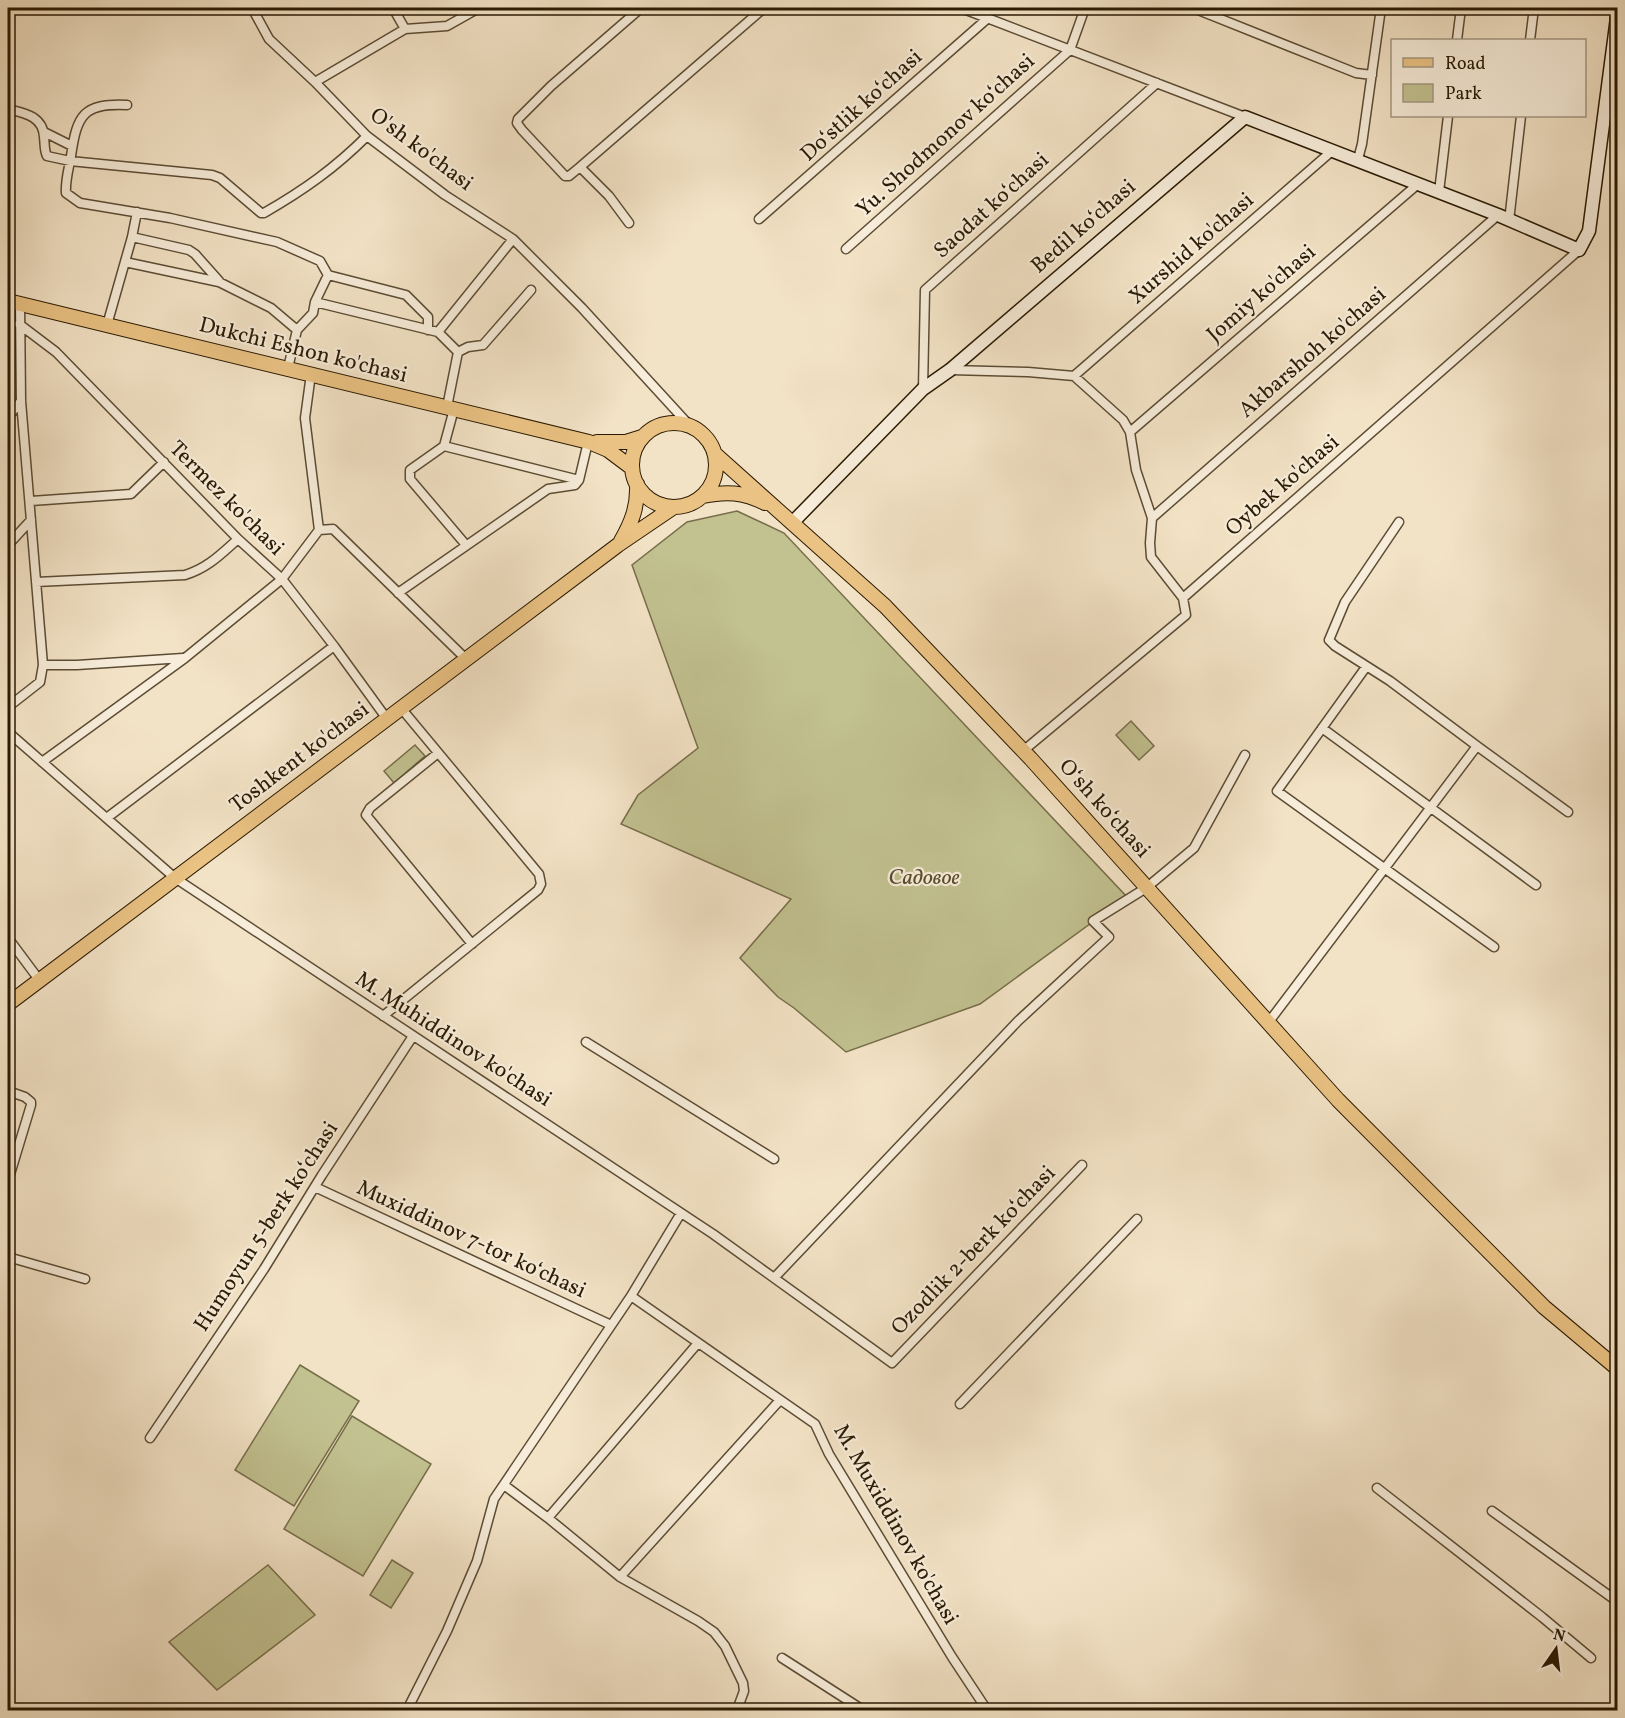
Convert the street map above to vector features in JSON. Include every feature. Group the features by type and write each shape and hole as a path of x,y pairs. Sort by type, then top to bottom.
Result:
{"main road":[{"name":"Dukchi Eshon ko'chasi","path":"14,302 588,442"},
{"path":"618,545 628,530 638,499 637,484 632,468 636,447 642,437 652,429 664,424 677,423 701,432 710,442 715,454 715,477 703,496"},
{"path":"588,442 614,443 642,437"},
{"path":"588,442 608,450 632,468"},
{"path":"715,454 780,512"},
{"path":"637,484 652,501 662,506 684,506 703,496 720,492 735,492 752,496 780,512"},
{"name":"Toshkent ko'chasi","path":"8,1004 618,545 674,507"},
{"name":"Oʻsh koʻchasi","path":"780,512 885,606 1023,751 1338,1100 1544,1307 1617,1369"}],"street":[{"name":"O'sh ko'chasi","path":"252,8 269,39 367,136 444,195 513,238 582,308 690,426"},
{"path":"393,8 405,29"},
{"path":"315,82 405,29 447,26 479,8"},
{"path":"641,8 550,86 518,119 522,130 565,176 569,176 580,167 765,8"},
{"path":"961,8 1358,159 1579,250 1589,231 1617,10"},
{"path":"1070,50 1085,8"},
{"path":"1193,8 1356,73 1372,75"},
{"path":"1358,159 1381,8"},
{"path":"1457,39 1461,8"},
{"path":"1530,39 1534,8"},
{"name":"Doʻstlik koʻchasi","path":"759,219 988,18"},
{"name":"Yu. Shodmonov koʻchasi","path":"846,249 1070,50"},
{"name":"Saodat koʻchasi","path":"923,389 925,290 1157,83"},
{"path":"127,105 108,104 88,111 79,120 72,146 66,188 66,193 71,198 80,203 137,212 277,242 320,261 328,275 405,295 428,317 433,331"},
{"path":"8,109 26,114 40,123 44,132 46,154 70,161 212,175 220,178 256,210 264,213 298,193 341,162 367,136"},
{"name":"Bedil koʻchasi","path":"792,523 923,389 950,370 1245,117"},
{"path":"1439,192 1448,117"},
{"path":"1504,218 1521,117"},
{"path":"44,132 72,146"},
{"name":"Xurshid ko'chasi","path":"1074,376 1333,150"},
{"path":"580,167 609,196 629,223"},
{"name":"Jomiy ko'chasi","path":"1130,432 1418,184"},
{"path":"106,325 137,212"},
{"name":"Akbarshoh ko'chasi","path":"1152,518 1504,218"},
{"path":"132,237 189,250 219,282"},
{"path":"433,331 513,238"},
{"name":"Oybek ko'chasi","path":"1183,598 1579,250"},
{"path":"125,262 219,282 271,308 297,330"},
{"path":"288,368 297,330 313,313 315,302 328,275"},
{"path":"458,352 468,347 483,345 531,290"},
{"path":"8,707 40,682 43,664 21,401 19,324 14,302"},
{"path":"315,302 433,331 458,352"},
{"name":"Termez ko'chasi","path":"19,324 56,352 238,538 282,579 387,719"},
{"path":"458,352 444,447 410,470 411,479 466,545"},
{"path":"950,370 1074,376 1124,420 1130,432 1136,470 1152,518 1151,557 1183,598 1186,615 1023,751"},
{"path":"42,762 185,658 282,579 320,530 304,418 311,374"},
{"path":"8,417 21,401"},
{"path":"398,593 548,489 575,485 579,480 588,442"},
{"path":"444,447 579,480"},
{"path":"30,501 131,494 164,462"},
{"path":"8,545 31,520"},
{"path":"1399,522 1345,602 1329,636 1330,642 1390,681 1568,812"},
{"path":"320,530 333,529 466,659"},
{"path":"36,582 185,574 200,570 211,563 238,538"},
{"path":"108,817 334,646"},
{"path":"43,664 77,665 185,658"},
{"path":"1366,667 1277,791 1494,947"},
{"path":"383,1016 538,890 541,880 401,708"},
{"path":"1322,729 1536,885"},
{"name":"M. Muhiddinov ko'chasi","path":"8,732 108,817 175,878 681,1213 775,1277 892,1363"},
{"path":"1268,1023 1478,746"},
{"path":"438,753 370,808 366,816 472,944"},
{"path":"775,1277 1018,1021 1109,937 1093,921 1146,888 1194,848 1245,755"},
{"path":"8,938 40,981"},
{"name":"Humoyun 5-berk koʻchasi","path":"150,1438 264,1269 414,1036"},
{"path":"586,1042 774,1159"},
{"path":"8,1091 25,1097 31,1102 8,1181"},
{"name":"Ozodlik 2-berk koʻchasi","path":"892,1363 1082,1165"},
{"name":"Muxiddinov 7-tor koʻchasi","path":"315,1187 611,1325"},
{"path":"407,1710 452,1621 477,1561 494,1499 631,1296 681,1213"},
{"path":"960,1404 1137,1219"},
{"path":"8,1257 85,1279"},
{"name":"M. Muxiddinov ko'chasi","path":"631,1296 815,1425 829,1454 952,1657 987,1710"},
{"path":"548,1518 698,1343"},
{"path":"620,1577 780,1400"},
{"path":"504,1485 620,1577 698,1620 714,1632 725,1646 743,1683 744,1691 737,1710"},
{"path":"1377,1488 1591,1658"},
{"path":"1492,1511 1617,1602"},
{"path":"782,1658 863,1710"}],"green space":[{"name":"Садовое","path":"737,511 784,533 1127,897 980,1004 846,1052 778,997 740,958 791,899 621,824 638,795 698,748 632,565 687,522"},
{"path":"1131,721 1154,746 1139,760 1116,735"},
{"path":"415,745 425,756 394,783 384,771"},
{"path":"300,1365 359,1401 294,1506 235,1470"},
{"path":"352,1416 431,1464 363,1576 284,1529"},
{"path":"392,1560 413,1573 391,1608 370,1595"},
{"path":"268,1565 315,1615 217,1690 169,1642"}]}
